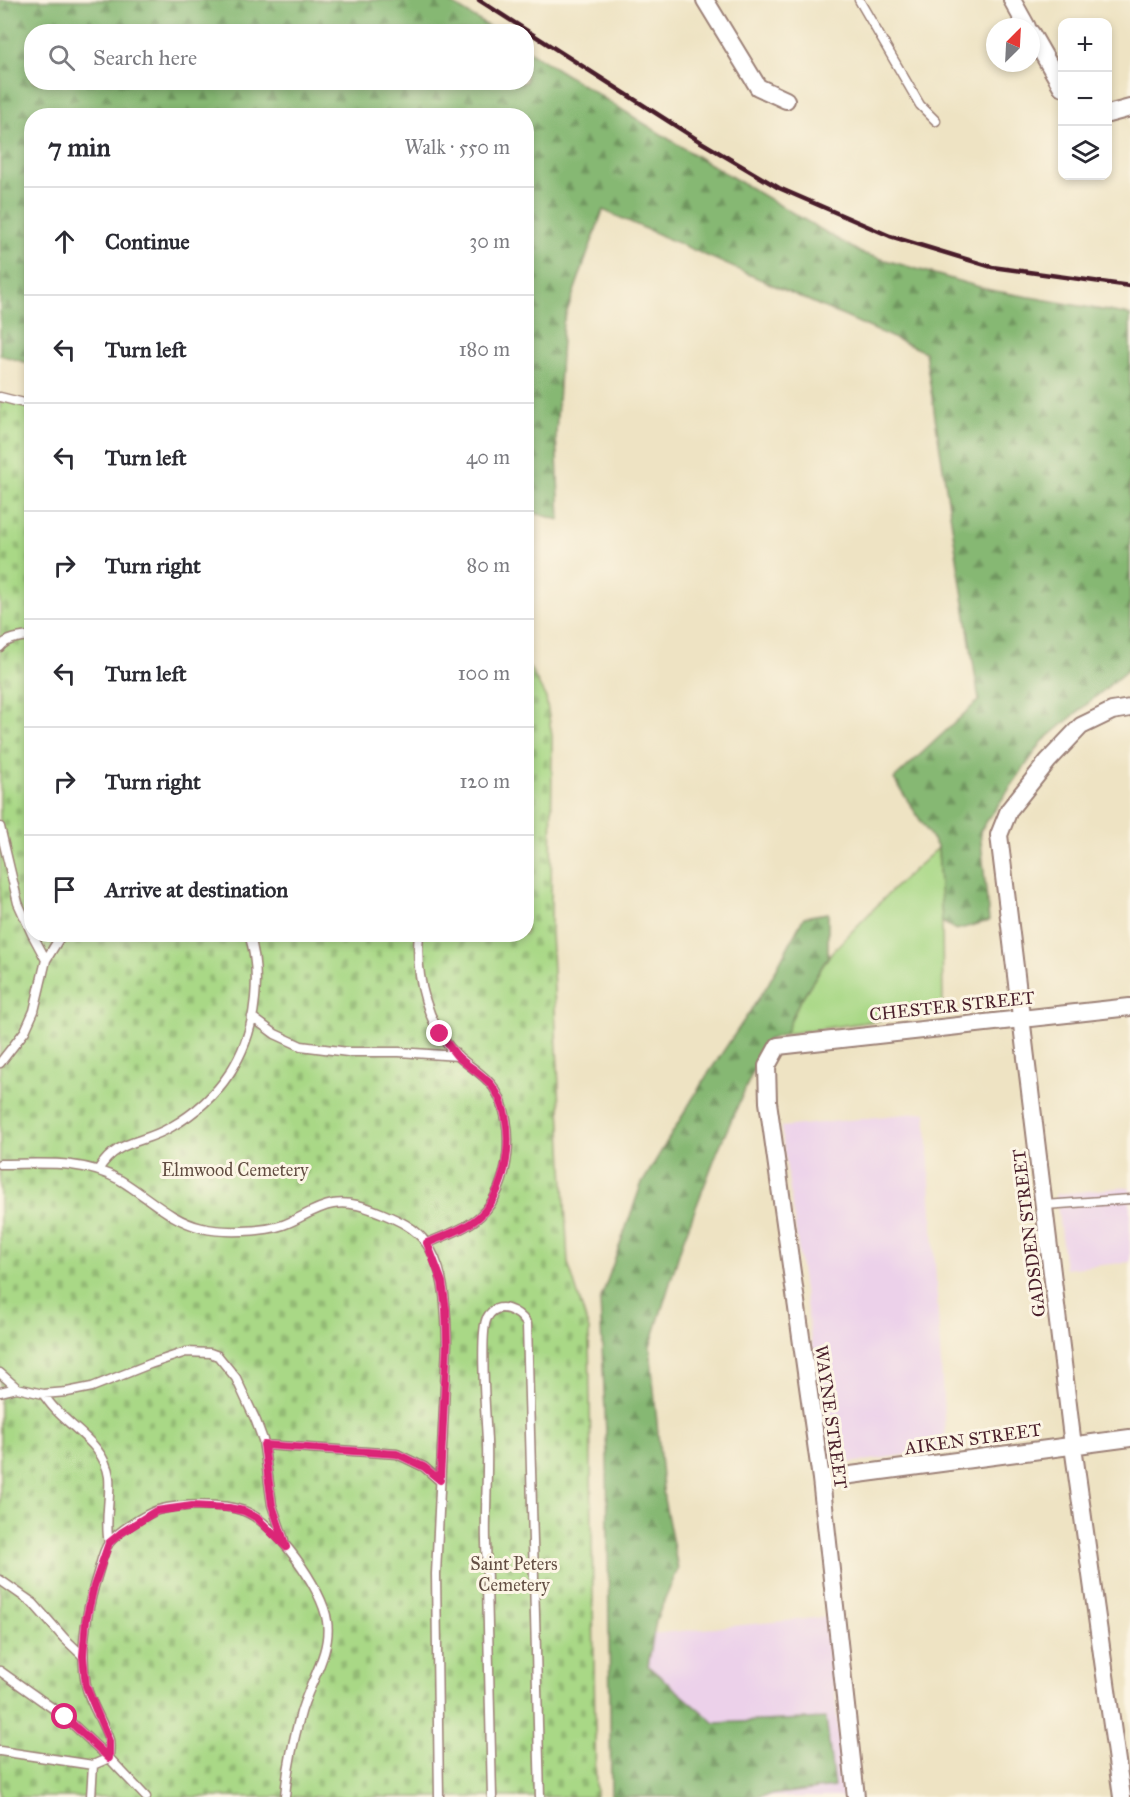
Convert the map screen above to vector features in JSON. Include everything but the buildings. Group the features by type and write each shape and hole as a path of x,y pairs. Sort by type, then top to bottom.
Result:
{"street":[{"path":"705,0 758,87 786,100"},
{"path":"1012,0 1022,18"},
{"path":"1040,49 1058,80"},
{"path":"1112,113 1130,108"},
{"name":"GADSDEN STREET","path":"1122,1797 1073,1446 1023,1018 999,835 1009,810 1048,761 1081,726 1112,711 1130,708"},
{"name":"CHESTER STREET","path":"778,1046 1130,1006"},
{"name":"WAYNE STREET","path":"778,1046 767,1066 768,1102 821,1479 856,1797"},
{"name":"AIKEN STREET","path":"821,1479 1130,1438"}],"lane":[{"path":"859,0 920,105 936,121"},
{"path":"0,397 24,403"},
{"path":"0,647 11,639 24,637"},
{"path":"0,827 18,903 24,916"},
{"path":"36,942 46,960"},
{"path":"0,1063 25,1032 33,1011 46,960 58,942"},
{"path":"98,1170 107,1156 119,1147 169,1129 188,1117 215,1093 243,1051 252,1017 256,975 251,942"},
{"path":"419,942 420,972 428,1007 440,1034 458,1056 494,1088 503,1107 508,1155 499,1186 480,1216 461,1229 427,1243"},
{"path":"252,1017 275,1034 301,1046 348,1052 399,1052 458,1056"},
{"path":"0,1164 52,1162 98,1170 120,1180 180,1221 200,1228 232,1232 282,1226 318,1208 334,1203 348,1203 365,1206 403,1222 427,1243 442,1282 446,1309 447,1344 436,1574 439,1797"},
{"path":"1045,1205 1130,1199"},
{"path":"492,1797 484,1331 486,1318 493,1311 512,1309 523,1316 527,1324 528,1336 540,1797"},
{"path":"0,1392 17,1388 44,1394 92,1387 186,1352 210,1353 224,1362 248,1400 264,1445 272,1505 286,1547"},
{"path":"0,1373 17,1388"},
{"path":"44,1394 55,1409 93,1446 105,1463 109,1487 106,1532 109,1543"},
{"path":"264,1445 397,1454 424,1467 440,1480"},
{"path":"109,1758 109,1741 86,1686 83,1656 89,1609 109,1543 156,1511 192,1506 244,1511 257,1518 286,1547 300,1565 325,1608 328,1624 323,1656 300,1715 285,1797"},
{"path":"0,1580 33,1604 83,1656"},
{"path":"0,1671 65,1717 146,1797"},
{"path":"0,1751 93,1765 109,1758"},
{"path":"91,1797 93,1765"}],"shaded area":[{"path":"926,1112 946,1449 829,1466 781,1127"},
{"path":"1130,1187 1130,1262 1065,1269 1056,1194"},
{"path":"826,1617 846,1797 623,1797 630,1636"}],"green space":[{"path":"0,0 446,0 485,24 24,24 24,90 534,90 534,54 696,156 861,253 990,290 1130,315 1130,668 1042,742 980,831 989,921 956,930 942,922 938,848 894,779 979,700 925,352 603,210 563,323 556,434 560,520 534,513 534,108 24,108 24,362 0,355"},
{"name":"Elmwood Cemetery","path":"0,397 24,403 24,942 534,942 534,676 546,698 552,736 551,932 568,1263 589,1330 596,1797 0,1797"},
{"path":"938,848 943,1011 785,1034 798,1004 831,953 895,887"},
{"path":"828,913 828,957 798,1004 785,1034 767,1040 718,1150 683,1241 650,1347 664,1499 678,1569 656,1620 648,1666 715,1723 826,1718 834,1787 753,1797 611,1797 607,1456 600,1301 641,1185 702,1083 767,986 804,917"}],"railway":[{"path":"479,0 517,24"},
{"path":"534,35 701,142 779,188 890,236 992,267 1130,286"}],"route":[{"path":"65,1717 109,1758 109,1741 86,1686 83,1656 86,1620 94,1586 109,1543 139,1521 156,1511 171,1508 192,1506 229,1508 244,1511 257,1518 286,1547 272,1505 264,1445 397,1454 411,1459 440,1480 447,1344 446,1309 442,1282 427,1243 461,1229 480,1216 499,1186 508,1155 503,1107 494,1088 458,1056 440,1034"}],"park label":[{"name":"Saint Peters Cemetery","path":"514,1574"}]}
